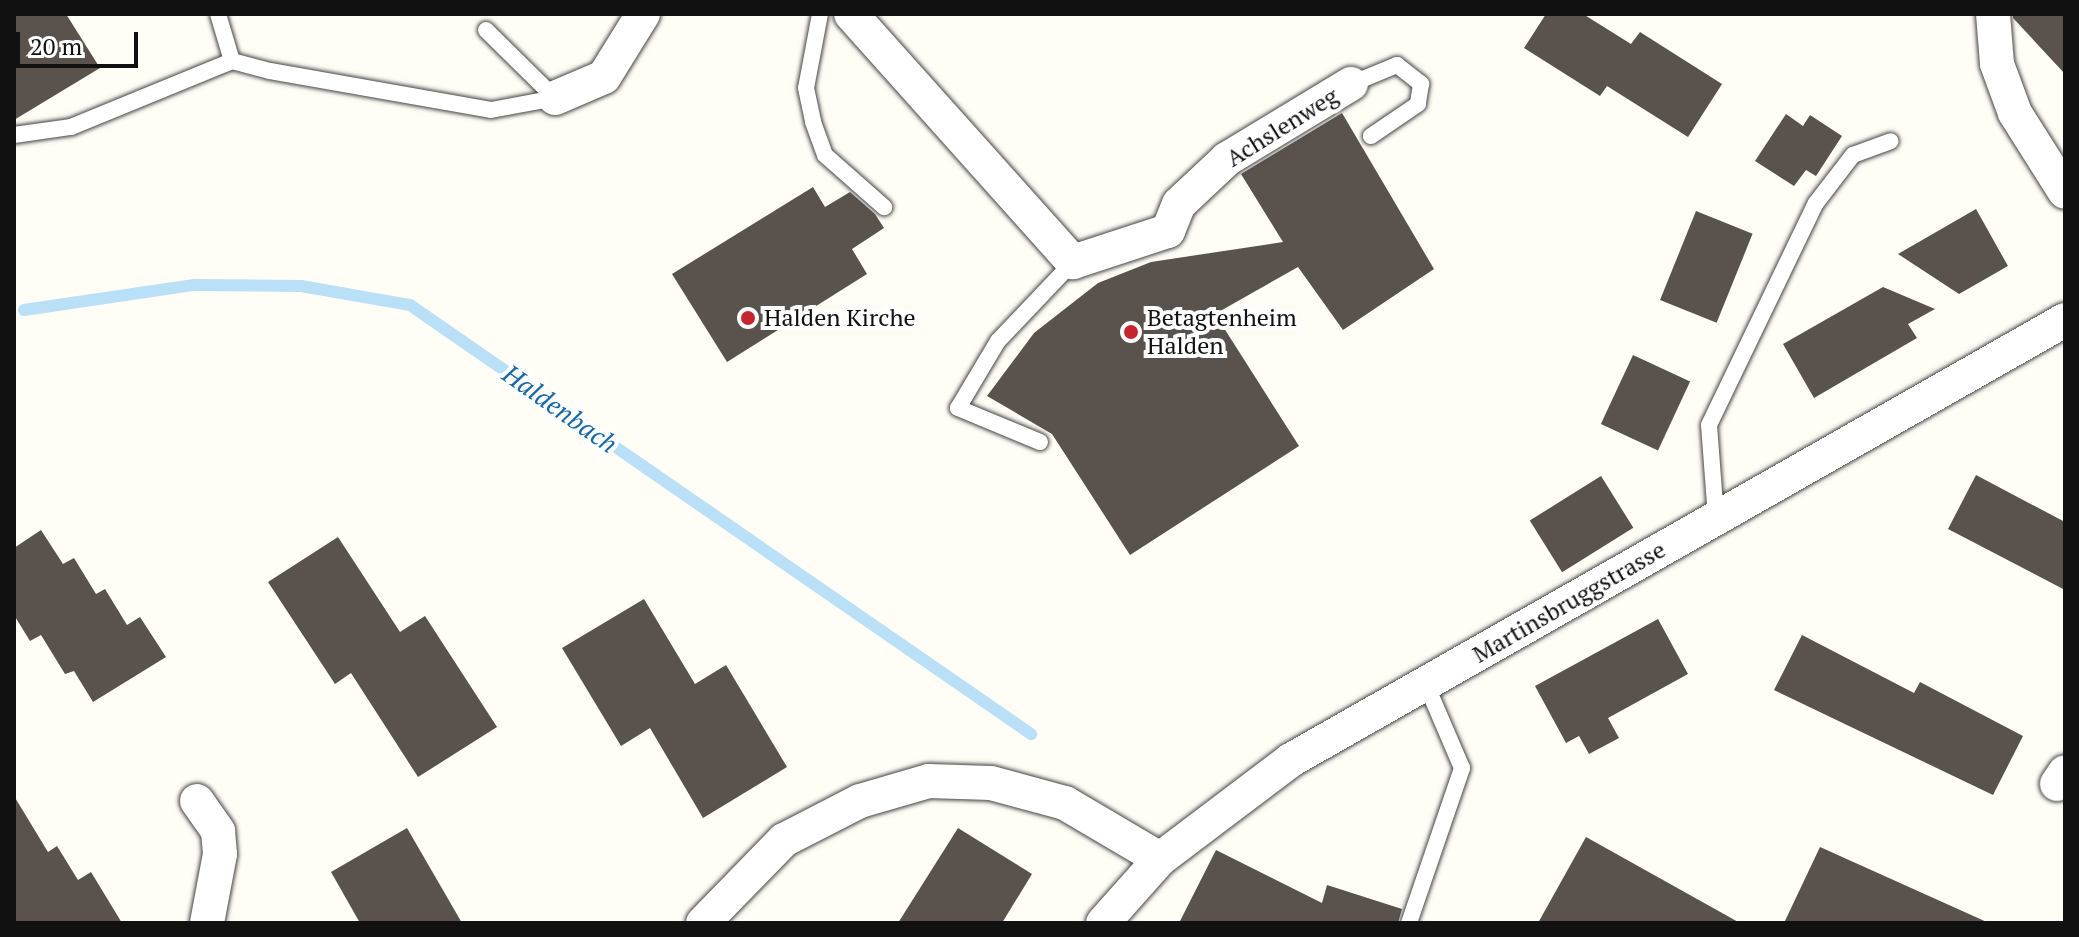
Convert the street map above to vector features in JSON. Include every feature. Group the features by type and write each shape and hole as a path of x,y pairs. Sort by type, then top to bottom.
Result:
{"street":[{"path":"555,98 604,77 643,14"},
{"path":"851,14 1073,262"},
{"path":"1993,14 1997,64 2015,113 2065,192"},
{"name":"Achslenweg","path":"1073,262 1168,231 1179,204 1227,159 1351,84"},
{"name":"Martinsbruggstrasse","path":"1103,923 1160,859 1291,760 2065,320"},
{"path":"703,923 784,840 860,801 929,781 991,783 1065,803 1160,859"},
{"path":"197,801 218,831 220,854 207,923"}],"lane":[{"path":"218,14 232,61"},
{"path":"820,14 806,88 813,122 825,155 884,207"},
{"path":"486,30 555,98"},
{"path":"14,135 71,127 232,61 491,110 555,98"},
{"name":"Achslenweg","path":"1351,84 1397,65 1421,84 1418,104 1371,136"},
{"path":"1716,518 1709,425 1816,203 1853,155 1891,141"},
{"name":"Achslenweg","path":"1040,442 958,408 998,341 1073,262"},
{"path":"1409,923 1462,768 1426,684"}],"building":[{"path":"14,14 66,14 100,68 14,120"},
{"path":"1546,14 1583,14 1631,44 1640,32 1722,84 1688,137 1607,86 1600,96 1524,48"},
{"path":"2013,14 2065,14 2065,74 2013,18"},
{"name":"Betagtenheim Halden","path":"1342,113 1434,269 1343,330 1298,267 1215,314 1299,446 1130,555 1052,434 987,396 1034,333 1098,283 1151,262 1283,242 1241,174"},
{"path":"1786,114 1803,126 1810,115 1842,136 1816,176 1806,170 1794,186 1755,161"},
{"name":"Halden Kirche","path":"813,187 825,207 850,192 875,214 884,228 852,249 867,274 727,362 672,274"},
{"path":"1976,209 2008,266 1959,294 1898,254"},
{"path":"1696,211 1753,234 1717,323 1660,300"},
{"path":"1883,287 1935,309 1908,324 1917,338 1814,398 1783,344"},
{"path":"1633,355 1690,382 1658,451 1601,424"},
{"path":"1976,475 2065,522 2065,590 1948,529"},
{"path":"1601,476 1633,528 1562,572 1530,521"},
{"path":"41,530 63,564 74,558 96,594 105,589 127,625 140,617 166,657 93,702 74,671 65,674 41,635 30,641 14,615 14,548"},
{"path":"338,537 400,632 425,616 497,727 418,777 351,673 335,684 268,582"},
{"path":"644,599 695,684 726,665 787,767 703,818 650,728 621,746 562,648"},
{"path":"1658,619 1688,674 1608,718 1619,738 1589,754 1579,736 1566,743 1535,686"},
{"path":"1802,635 1914,693 1920,682 2023,736 1993,795 1774,690"},
{"path":"14,796 48,852 57,846 78,880 91,872 122,923 14,923"},
{"path":"407,828 462,923 360,923 331,872"},
{"path":"958,828 1032,874 1002,923 898,923"},
{"path":"1586,837 1740,923 1538,923"},
{"path":"1820,847 1989,923 1784,923"},
{"path":"1216,850 1322,903 1327,885 1402,909 1398,923 1179,923"}],"waterway":[{"name":"Haldenbach","path":"24,310 194,285 301,286 410,305 1031,734"}],"place":[{"name":"Halden Kirche","path":"748,318"},
{"name":"Betagtenheim Halden","path":"1131,332"}]}
